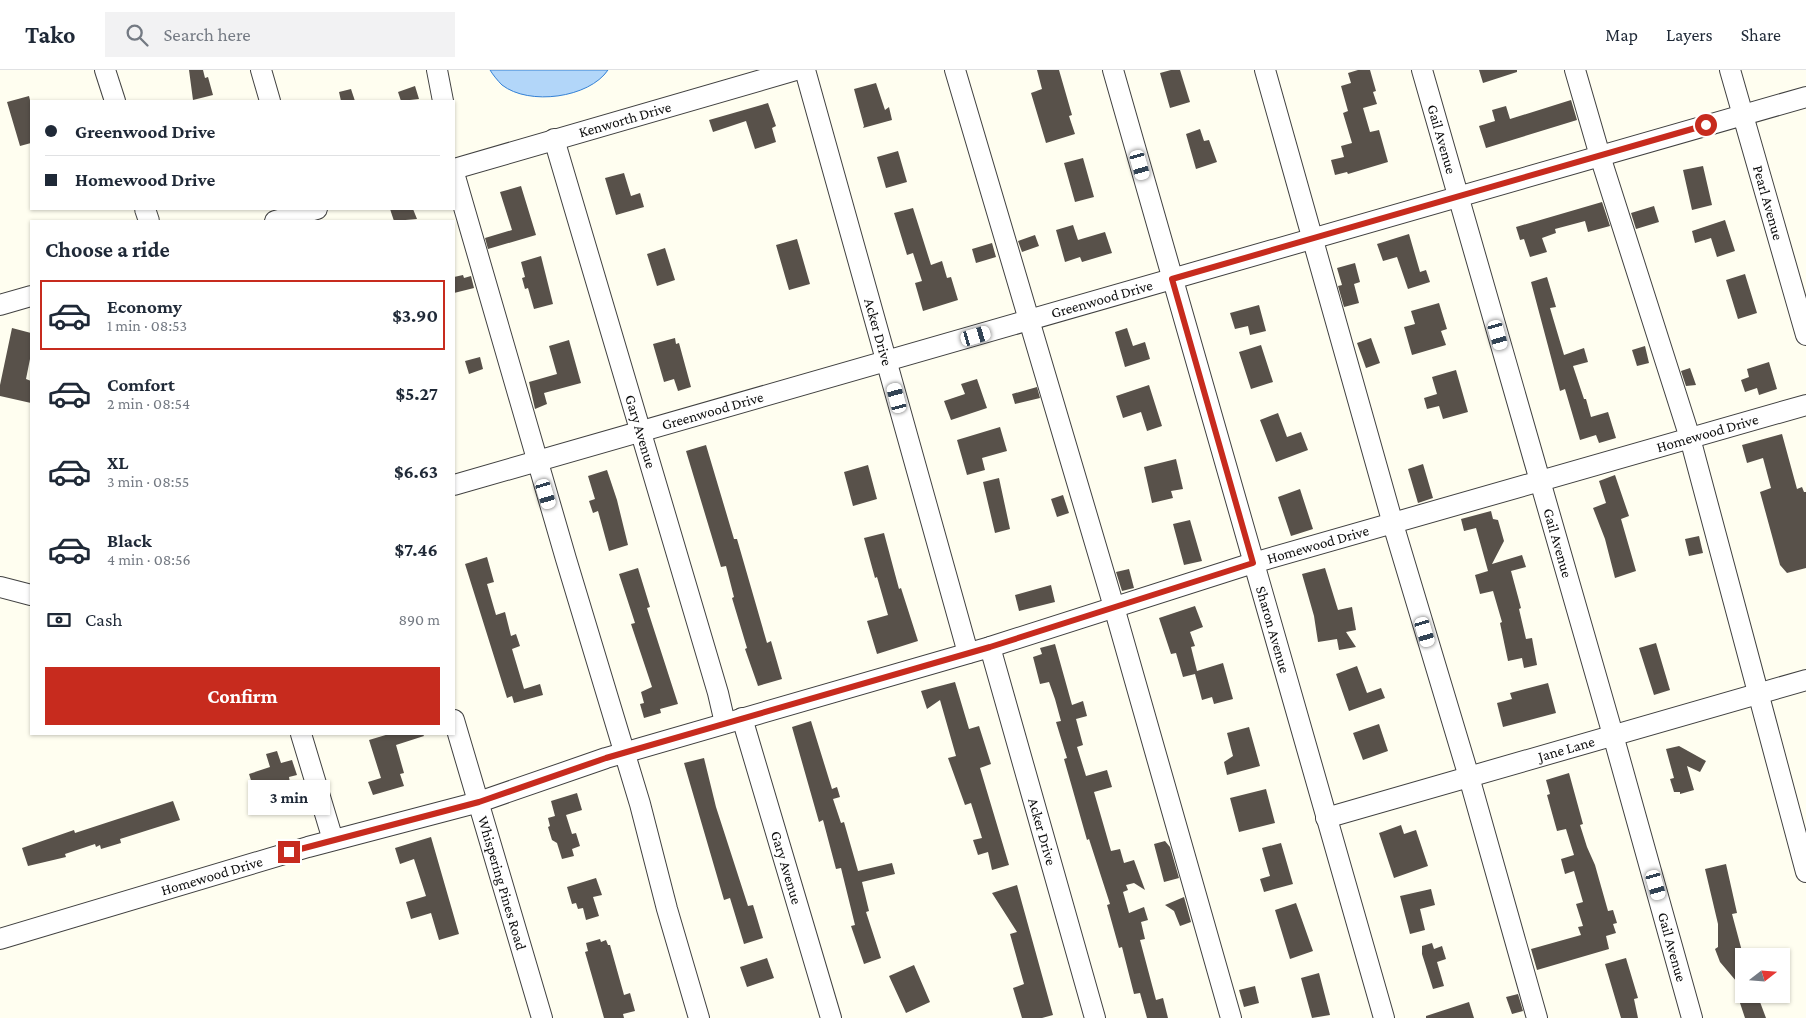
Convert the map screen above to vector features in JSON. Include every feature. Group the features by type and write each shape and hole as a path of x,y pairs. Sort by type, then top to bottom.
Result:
{"street":[{"path":"105,70 115,100"},
{"path":"261,70 270,100"},
{"path":"437,70 443,100"},
{"name":"Kenworth Drive","path":"455,169 796,70"},
{"name":"Acker Drive","path":"805,70 968,653"},
{"path":"955,70 1114,607 1231,1018"},
{"name":"Sharon Avenue","path":"1113,70 1384,1018"},
{"path":"1265,70 1393,524 1469,778 1537,1018"},
{"name":"Gail Avenue","path":"1422,70 1613,735 1692,1018"},
{"path":"1575,70 1600,156 1690,438 1806,872"},
{"name":"Pearl Avenue","path":"1730,70 1806,335"},
{"name":"Greenwood Drive","path":"455,485 1806,97"},
{"name":"Gary Avenue","path":"554,140 642,432 733,721 831,1018"},
{"path":"455,176 537,461 640,804 667,909 699,1018"},
{"path":"279,220 307,213"},
{"path":"0,305 30,296"},
{"name":"Homewood Drive","path":"0,939 333,840 479,802 624,752 990,647 1253,563 1806,405"},
{"path":"0,587 30,595"},
{"name":"Acker Drive","path":"990,647 1095,1018"},
{"name":"Jane Lane","path":"1326,818 1806,680"},
{"name":"Whispering Pines Road","path":"455,723 542,1018"},
{"path":"301,735 333,840"}],"water":[{"path":"490,70 608,70 599,80 573,93 542,97 514,92 502,85"}],"building":[{"path":"189,70 203,70 205,78 208,77 213,95 193,100"},
{"path":"1037,70 1059,70 1072,115 1069,116 1075,134 1046,143 1031,93 1042,89"},
{"path":"1180,70 1190,102 1170,108 1160,73"},
{"path":"1358,70 1370,70 1376,91 1373,92 1377,104 1363,108 1370,132 1379,130 1388,162 1348,174 1347,172 1335,175 1331,160 1344,157 1341,146 1352,143 1343,113 1348,111 1341,86 1351,83 1348,73"},
{"path":"1479,70 1517,70 1517,72 1483,83"},
{"path":"876,83 885,110 889,107 892,120 863,128 854,89"},
{"path":"415,86 419,99 401,100 398,92"},
{"path":"351,89 355,100 341,100 339,92"},
{"path":"29,96 30,143 20,146 7,102"},
{"path":"1571,100 1577,120 1486,148 1479,126 1495,121 1492,110 1506,106 1510,119"},
{"path":"768,103 776,126 772,128 776,142 755,149 746,121 713,132 709,120"},
{"path":"1200,129 1204,141 1209,140 1217,162 1196,169 1186,134"},
{"path":"898,151 907,182 886,188 877,157"},
{"path":"1083,158 1094,197 1075,202 1064,163"},
{"path":"1703,166 1712,205 1692,210 1683,170"},
{"path":"624,173 631,196 640,193 644,207 616,215 605,178"},
{"path":"521,186 536,235 488,249 485,238 512,230 500,192"},
{"path":"1602,202 1610,226 1588,232 1585,221 1555,229 1556,233 1542,238 1547,252 1530,257 1524,239 1520,240 1516,227"},
{"path":"1654,206 1659,222 1636,229 1631,213"},
{"path":"913,208 931,265 942,261 947,278 951,277 958,300 923,311 915,283 922,281 913,253 907,255 894,213"},
{"path":"390,210 413,210 417,219 406,220 394,220"},
{"path":"1725,220 1735,251 1717,257 1711,238 1695,243 1692,231"},
{"path":"1073,225 1078,240 1105,232 1112,253 1082,262 1080,257 1065,262 1056,230"},
{"path":"1409,234 1420,272 1426,270 1430,282 1408,289 1397,257 1383,261 1377,244"},
{"path":"1035,235 1039,246 1022,252 1018,241"},
{"path":"797,239 810,284 789,290 776,245"},
{"path":"992,243 996,257 976,263 972,249"},
{"path":"665,248 675,280 657,286 647,254"},
{"path":"541,256 553,304 534,309 528,288 525,289 522,278 525,277 521,262"},
{"path":"1355,263 1360,282 1354,284 1359,303 1344,307 1338,286 1342,285 1337,268"},
{"path":"1745,274 1757,313 1738,319 1726,280"},
{"path":"463,275 464,278 471,276 474,288 455,293 455,277"},
{"path":"1547,277 1556,307 1550,308 1564,355 1584,348 1588,362 1573,366 1584,399 1586,399 1591,417 1608,412 1616,438 1599,443 1596,435 1580,440 1565,389 1560,391 1531,282"},
{"path":"1439,303 1447,329 1441,331 1446,345 1412,355 1404,327 1415,324 1411,311"},
{"path":"1259,305 1266,331 1250,335 1248,326 1235,329 1230,313"},
{"path":"12,328 30,333 30,359 26,379 30,381 30,403 0,396 0,385"},
{"path":"1127,328 1133,346 1145,342 1150,359 1125,367 1115,332"},
{"path":"675,338 676,344 679,343 691,387 678,391 674,379 664,382 653,344"},
{"path":"1371,338 1380,363 1366,368 1357,343"},
{"path":"569,340 581,383 544,393 547,404 535,409 529,382 557,374 549,346"},
{"path":"1261,345 1273,382 1251,389 1239,352"},
{"path":"1645,346 1649,363 1637,366 1632,350"},
{"path":"480,357 483,369 469,374 465,361"},
{"path":"1769,362 1777,389 1759,395 1757,388 1745,392 1741,380 1749,377 1747,369"},
{"path":"1690,368 1696,385 1686,386 1681,371"},
{"path":"1456,370 1468,412 1443,419 1439,406 1427,409 1424,398 1437,394 1432,377"},
{"path":"977,379 987,408 951,420 944,401 965,394 961,384"},
{"path":"1149,385 1162,426 1147,431 1141,412 1123,418 1116,396"},
{"path":"1037,387 1040,398 1015,404 1012,394"},
{"path":"1278,413 1287,437 1301,432 1308,450 1276,462 1260,420"},
{"path":"1000,427 1007,451 982,458 985,470 967,475 957,440"},
{"path":"1782,434 1797,489 1802,487 1804,492 1806,492 1806,568 1787,573 1780,565 1760,492 1771,488 1763,458 1747,463 1742,445"},
{"path":"706,445 734,539 737,539 767,643 771,641 782,679 758,686 745,649 747,648 732,598 734,597 726,566 721,567 686,451"},
{"path":"1176,459 1183,489 1171,491 1173,498 1152,503 1144,467"},
{"path":"1423,464 1433,498 1418,503 1408,469"},
{"path":"868,465 877,499 853,506 844,472"},
{"path":"607,470 617,500 628,545 609,551 598,511 593,513 589,501 595,499 588,476"},
{"path":"1615,475 1629,516 1621,519 1636,571 1615,578 1605,539 1593,508 1606,503 1599,481"},
{"path":"999,478 1010,529 995,533 983,482"},
{"path":"1300,489 1313,529 1291,536 1278,497"},
{"path":"1063,495 1069,513 1057,517 1051,499"},
{"path":"1491,511 1493,519 1498,520 1504,541 1492,564 1522,555 1526,567 1511,571 1521,608 1519,609 1526,639 1532,638 1537,665 1524,668 1522,658 1508,661 1500,623 1502,622 1493,591 1480,594 1475,575 1488,571 1476,528 1464,531 1461,519"},
{"path":"1190,520 1202,561 1184,565 1173,524"},
{"path":"884,533 899,589 901,588 918,641 877,654 867,621 888,615 864,538"},
{"path":"1699,536 1703,553 1689,556 1685,539"},
{"path":"487,557 494,582 487,584 496,615 505,612 511,636 516,634 520,646 512,649 524,689 540,684 543,695 514,703 512,696 507,698 465,564"},
{"path":"638,568 650,607 647,608 678,704 660,709 661,713 644,718 640,704 644,703 641,692 652,687 631,624 635,623 619,574"},
{"path":"1325,568 1338,610 1352,607 1356,630 1346,632 1356,647 1339,650 1337,639 1318,642 1314,616 1302,574"},
{"path":"1129,569 1134,588 1122,591 1116,572"},
{"path":"1051,585 1055,602 1019,611 1015,595"},
{"path":"1195,606 1203,627 1190,632 1195,646 1191,647 1197,671 1223,663 1233,699 1214,704 1212,697 1202,700 1195,674 1183,677 1176,653 1171,654 1159,618"},
{"path":"1656,643 1670,690 1654,695 1639,648"},
{"path":"1055,644 1072,705 1083,701 1087,716 1076,719 1083,745 1077,747 1086,776 1107,770 1112,787 1094,792 1111,851 1120,849 1124,863 1134,860 1145,890 1134,883 1126,885 1128,890 1123,892 1129,913 1144,907 1148,920 1141,922 1145,939 1140,940 1156,1000 1163,998 1168,1018 1147,1018 1140,993 1134,994 1122,947 1119,948 1107,905 1110,904 1089,839 1087,840 1064,759 1067,758 1056,722 1061,721 1055,699 1049,682 1040,684 1033,657 1042,654 1040,648"},
{"path":"1357,666 1367,693 1381,688 1385,698 1349,711 1336,674"},
{"path":"955,682 969,729 979,726 991,764 980,768 1009,865 992,870 988,852 978,855 973,840 982,838 971,803 965,805 948,758 956,756 940,700 927,709 921,691"},
{"path":"1548,683 1556,713 1503,727 1497,703 1512,699 1510,693"},
{"path":"811,721 832,789 837,787 840,797 833,799 841,823 844,822 858,871 892,863 895,874 862,882 869,911 866,912 881,958 864,964 851,926 855,925 841,868 836,869 823,820 819,822 792,727"},
{"path":"1379,724 1388,751 1363,760 1353,733"},
{"path":"1249,727 1260,766 1227,775 1224,762 1233,756 1227,733"},
{"path":"386,735 424,735 396,745 404,773 400,774 404,786 373,795 368,782 381,778 369,740"},
{"path":"1679,746 1706,761 1700,772 1687,766 1694,790 1680,794 1680,792 1674,792 1670,779 1674,778 1666,749"},
{"path":"277,751 281,763 292,760 297,775 289,777 290,783 255,793 249,774 270,767 266,754"},
{"path":"704,758 716,807 748,906 753,905 763,938 744,944 730,898 724,900 684,763"},
{"path":"1569,773 1583,824 1580,825 1595,865 1608,911 1613,910 1617,923 1613,924 1616,933 1606,936 1609,949 1537,970 1531,949 1581,935 1578,927 1583,926 1576,904 1583,902 1574,871 1565,874 1561,859 1574,855 1566,829 1557,831 1547,795 1550,794 1546,780"},
{"path":"1266,789 1275,823 1239,832 1230,798"},
{"path":"577,793 582,810 566,815 572,834 576,833 580,846 572,849 574,856 562,859 557,843 552,840 548,827 550,826 548,818 555,816 551,801"},
{"path":"173,801 180,820 120,839 121,843 101,849 100,845 96,847 95,844 65,854 66,857 28,866 22,848 74,830 75,833"},
{"path":"1401,825 1404,834 1416,830 1428,866 1394,878 1379,833"},
{"path":"431,837 459,934 439,940 431,913 411,919 406,902 426,896 414,859 400,864 395,848"},
{"path":"1165,841 1170,847 1179,878 1164,882 1154,844"},
{"path":"1281,843 1293,884 1264,892 1260,879 1270,876 1262,848"},
{"path":"1726,864 1737,913 1732,914 1741,948 1735,948 1735,980 1720,962 1715,949 1718,947 1718,924 1705,869"},
{"path":"596,878 602,895 593,897 599,916 586,920 583,908 578,909 576,903 572,904 567,887"},
{"path":"1017,885 1053,1015 1042,1018 1022,1018 1013,988 1024,984 1010,934 1017,932 992,893"},
{"path":"1431,889 1435,905 1420,909 1425,930 1410,934 1400,896"},
{"path":"1184,897 1191,922 1180,926 1174,911 1165,905"},
{"path":"1296,903 1313,951 1290,959 1275,910"},
{"path":"600,939 601,942 606,940 608,945 610,945 624,995 630,993 635,1011 623,1014 624,1018 604,1018 585,952 588,951 586,943"},
{"path":"1432,943 1434,949 1442,946 1446,959 1437,962 1444,986 1433,989 1422,954 1422,946"},
{"path":"767,958 774,978 747,987 740,967"},
{"path":"1626,958 1638,998 1634,999 1638,1018 1621,1018 1605,964"},
{"path":"914,965 930,1002 906,1013 889,976"},
{"path":"1319,973 1330,1015 1312,1018 1301,978"},
{"path":"1255,986 1259,1003 1244,1007 1239,990"},
{"path":"1518,994 1523,1011 1512,1014 1506,997"},
{"path":"1469,1002 1474,1018 1426,1018 1426,1016"},
{"path":"1740,1003 1760,1003 1766,1018 1745,1018"}],"route":[{"path":"289,852 479,802 606,758 990,647 1253,563 1172,279 1706,125"}]}
